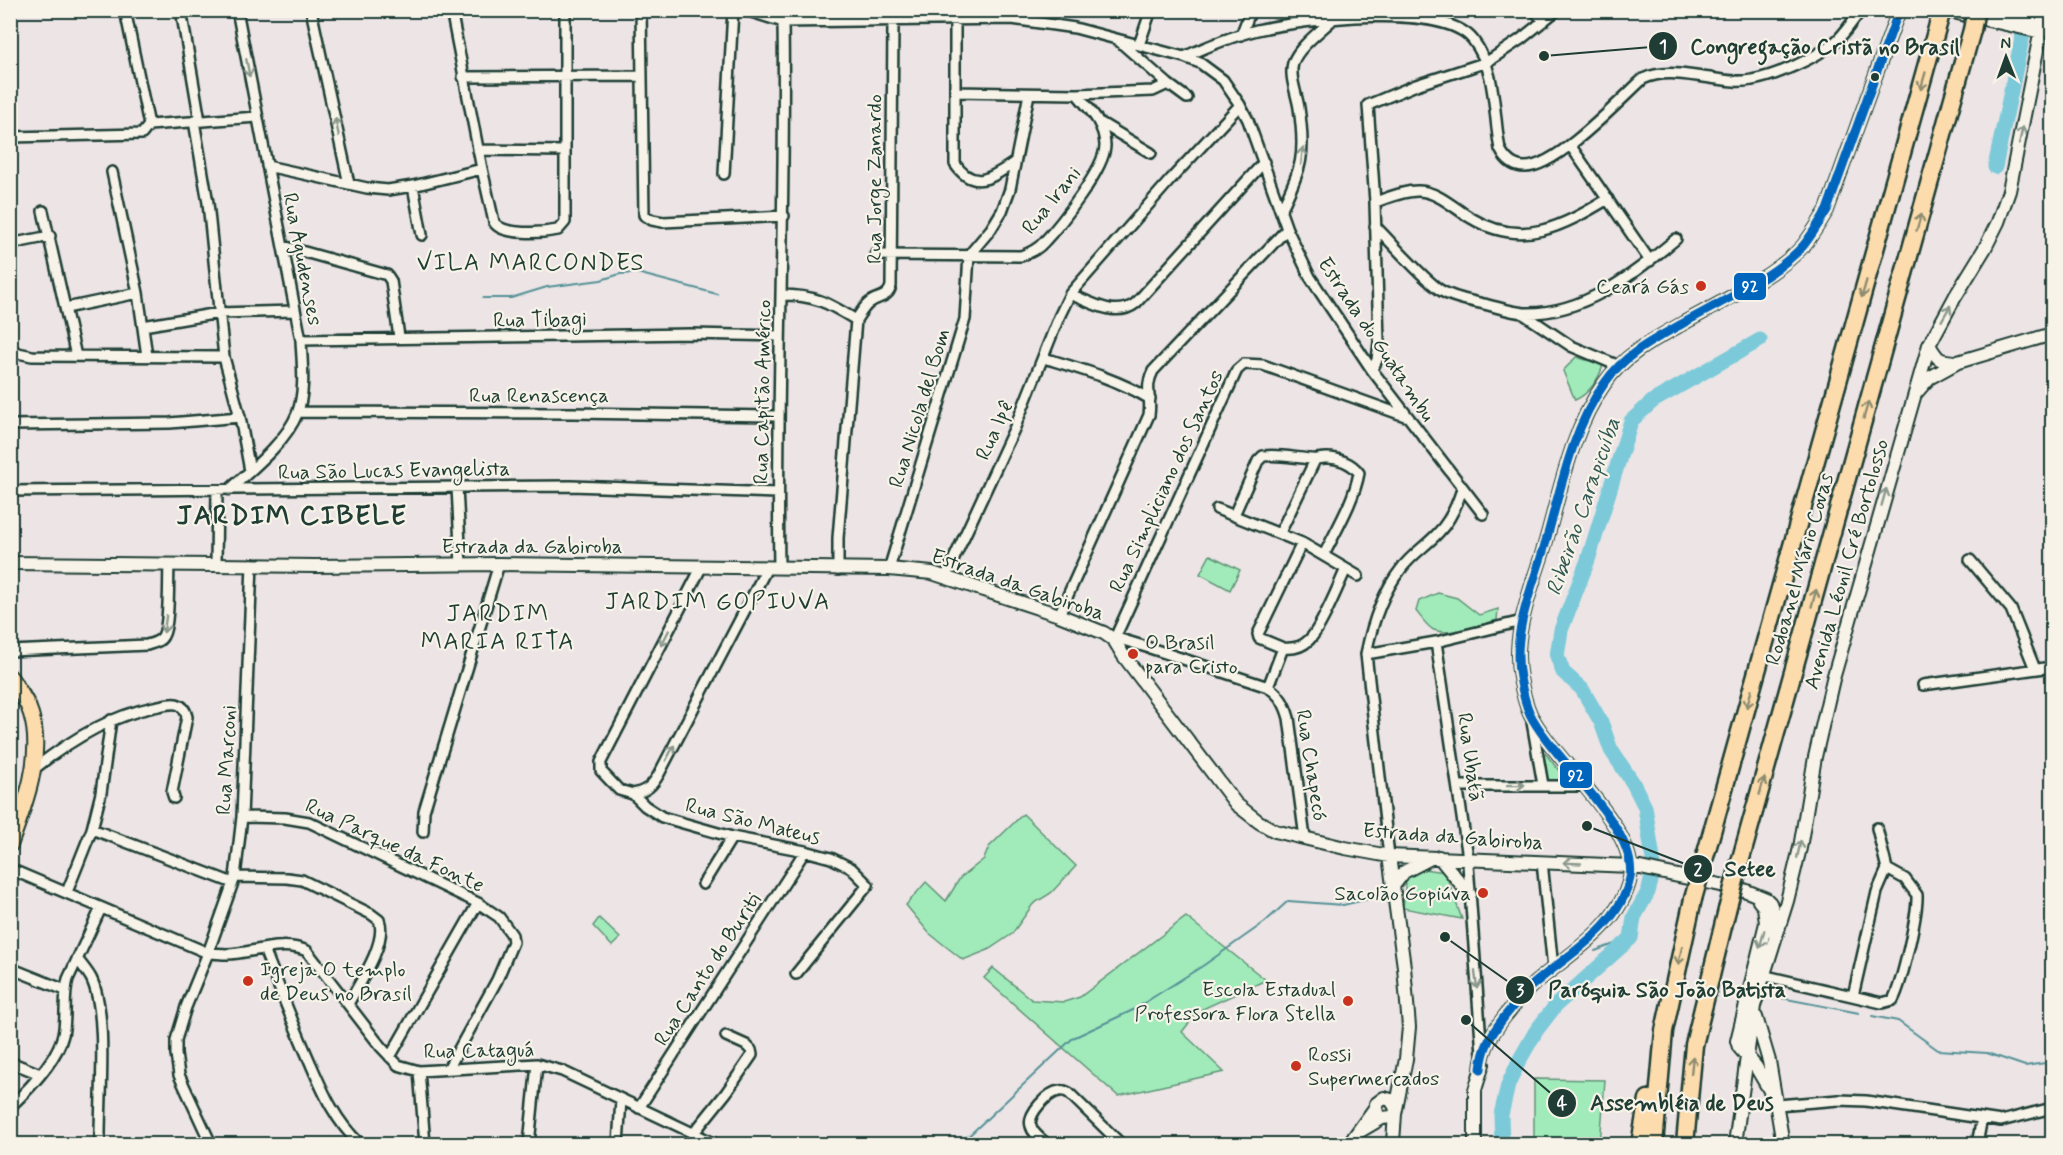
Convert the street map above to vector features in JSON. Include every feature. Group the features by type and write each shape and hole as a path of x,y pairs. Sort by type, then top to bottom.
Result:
{"highway":[{"name":"Rodoanel Mário Covas","path":"1686,1139 1694,1045 1727,910 1976,10"},
{"name":"Rodoanel Mário Covas","path":"1654,1144 1664,1031 1693,899 1942,15"},
{"path":"1640,1144 1664,1031"}],"main road":[{"path":"1886,50 1891,10"},
{"path":"1481,1069 1482,1056 1489,1037 1524,993 1596,933 1612,916 1624,896 1630,877 1631,866 1623,842 1610,819 1557,753 1530,714 1519,671 1518,652 1522,621 1585,414 1604,383 1642,346 1766,275 1792,257 1813,234 1827,210 1899,10"},
{"path":"1992,10 2038,23"},
{"path":"1942,15 2038,23"},
{"name":"Avenida Léonil Cré Bortolosso","path":"1735,1144 1754,1006 1800,848 1815,757 1833,679 1912,396 1929,345 1985,248 1998,222 2009,191 2038,23"},
{"path":"1912,396 1929,378 1958,362 2052,334"},
{"path":"1929,345 1936,358 1941,361 1958,362"},
{"name":"Estrada da Gabiroba","path":"10,563 499,564 889,569 932,573 1059,615 1093,628 1113,640 1236,804 1275,831 1389,856 1631,866 1646,869 1744,890 1766,898 1774,914 1775,936"},
{"path":"10,845 34,769 34,729 31,714 11,680"},
{"path":"1349,1144 1360,1131 1385,1111 1401,1079 1406,1059 1409,1027 1404,967 1389,856"},
{"path":"1393,886 1413,866 1436,857 1470,895"},
{"path":"1744,890 1761,902 1766,914 1766,923 1737,1033 1739,1047 1747,1055 1776,1103"},
{"path":"1754,1006 1769,1061 1783,1144"},
{"path":"1475,1144 1475,1090 1496,1028"},
{"path":"1747,1055 1759,1054 1763,1043"},
{"path":"1475,1103 1480,1144"},
{"path":"1385,1111 1393,1143"}],"street":[{"path":"125,10 149,125"},
{"path":"181,10 208,203 224,357 240,417 250,471"},
{"name":"Rua Agudenses","path":"230,490 275,446 298,412 303,379 301,340 237,10"},
{"path":"311,10 349,184"},
{"path":"470,10 451,11 494,222 504,231 552,231 563,227 565,222 565,10"},
{"path":"641,10 644,215 652,220 663,222 784,216"},
{"path":"724,174 733,10"},
{"name":"Estrada do Guatambu","path":"745,10 783,22 1012,19 1076,28 1200,63 1223,80 1240,105 1264,162 1287,229 1310,277 1372,370 1483,514"},
{"path":"1139,45 1151,10"},
{"path":"1241,34 1251,10"},
{"path":"1534,10 1544,21"},
{"path":"1372,370 1377,360 1379,342 1375,202 1368,105 1416,85 1487,62 1557,10"},
{"path":"1184,57 1241,34 1333,19 1387,14 1439,22 1459,29 1471,38 1487,62 1500,149 1504,158 1524,167 1538,164 1570,146 1642,79 1653,74 1665,73 1734,81 1751,80 1772,74 1809,58 1836,42 1861,11"},
{"path":"1281,210 1300,166 1302,155 1299,107 1292,77 1293,64 1309,42 1333,19"},
{"path":"955,20 955,164 967,178 980,180 988,179 1015,162"},
{"name":"Rua Jorge Zanardo","path":"856,320 869,303 884,297 890,291 893,21"},
{"name":"Rua Capitão Américo","path":"773,568 778,493 779,336 784,216 783,22"},
{"path":"1117,39 1187,98"},
{"path":"463,77 642,76"},
{"path":"956,93 1077,94 1153,91 1168,84"},
{"path":"969,255 991,229 1002,211 1010,189 1029,94"},
{"path":"1077,94 1101,123 1151,153"},
{"name":"Rua Ipê","path":"945,578 1006,447 1070,294 1171,179 1240,105"},
{"path":"10,137 135,135 142,134 149,125 257,117"},
{"name":"Rua Irani","path":"875,255 1021,256 1031,252 1044,242 1099,168 1105,146 1101,123"},
{"path":"1570,146 1650,261"},
{"path":"478,150 564,151"},
{"path":"1070,294 1105,309 1129,308 1264,162"},
{"path":"267,166 378,190 413,186 482,168"},
{"path":"112,172 138,293 147,356"},
{"path":"413,186 422,235"},
{"path":"1375,202 1407,192 1419,191 1443,199 1485,225 1508,232 1527,233 1557,227 1572,221 1608,199"},
{"path":"43,211 76,356"},
{"path":"1375,226 1441,291 1463,299 1522,313 1563,308 1590,299 1650,261 1676,239"},
{"path":"1059,615 1141,437 1149,415 1148,380 1153,371 1287,229"},
{"path":"10,244 50,236"},
{"path":"283,246 387,275 391,281 399,337"},
{"name":"Rua Nicola del Bom","path":"889,569 965,319 969,255"},
{"path":"66,308 138,293"},
{"path":"782,295 812,297 856,320 839,527 838,570"},
{"path":"142,326 219,313 294,311"},
{"path":"1522,313 1571,346 1619,366"},
{"name":"Rua Tibagi","path":"301,340 691,334 779,336"},
{"path":"10,349 33,356 224,357"},
{"path":"1044,358 1106,378 1150,399"},
{"name":"Rua Simpliciano dos Santos","path":"1113,640 1237,370 1244,364 1263,365 1406,416"},
{"name":"Rua Renascença","path":"298,412 779,416"},
{"path":"10,425 170,423 240,417"},
{"path":"1234,515 1258,461 1263,456 1341,460 1359,473 1346,509 1324,555"},
{"path":"1280,533 1315,460"},
{"name":"Rua São Lucas Evangelista","path":"10,491 140,488 230,490 571,486 778,493"},
{"path":"457,487 461,565"},
{"path":"1389,856 1366,654 1368,641 1392,581 1411,557 1439,532 1450,516 1462,489"},
{"path":"216,564 217,490"},
{"path":"1217,509 1302,543 1358,576"},
{"path":"1302,543 1258,634 1259,638 1283,648 1299,647 1309,640 1316,631 1346,570"},
{"path":"1970,560 2011,609 2035,669"},
{"name":"Rua Marconi","path":"211,1144 179,1075 176,1040 186,1007 234,880 242,817 252,564"},
{"path":"423,832 424,811 499,564"},
{"path":"10,651 147,645 157,642 163,636 166,625 169,565"},
{"name":"Rua São Mateus","path":"701,568 601,762 601,771 619,790 633,794 645,806 662,817 732,837 805,851 842,862 868,885 796,974"},
{"path":"633,794 644,792 652,786 773,568"},
{"path":"1366,654 1436,642 1522,621"},
{"path":"1113,640 1120,639 1153,649 1268,687 1283,648"},
{"name":"Rua Ubatã","path":"1436,642 1467,858 1482,1056"},
{"path":"1923,685 2052,667"},
{"name":"Rua Chapecó","path":"1268,687 1277,693 1285,704 1289,718 1305,838"},
{"path":"34,769 71,743 111,720 142,709 170,703 179,704 186,709 187,717 172,792 174,798"},
{"path":"1530,714 1543,785"},
{"path":"67,892 92,829 111,720"},
{"path":"1458,786 1584,786"},
{"name":"Rua Parque da Fonte","path":"242,817 285,818 309,822 478,903 500,917 512,935 513,942 496,980 448,1069"},
{"path":"1853,996 1877,892 1887,868 1878,828"},
{"path":"92,829 234,880 287,878 302,880 371,914 379,920 382,934 348,1004"},
{"path":"703,884 732,837"},
{"name":"Rua Canto do Buriti","path":"639,1108 805,851"},
{"path":"1542,862 1553,968"},
{"path":"1762,975 1886,1003 1893,1000 1898,989 1915,916 1917,895 1915,889 1905,879 1887,868"},
{"name":"Rua Cataguá","path":"10,869 208,953 227,954 297,946 307,951 398,1065 419,1071 537,1064 562,1071 716,1144"},
{"path":"390,1057 478,903"},
{"path":"10,1107 51,1060 63,1035 65,990 70,972 101,908"},
{"path":"264,949 326,1098 337,1119 360,1144"},
{"path":"77,959 92,979 100,1021 100,1144"},
{"path":"10,968 65,990"},
{"path":"1480,1022 1496,1028"},
{"path":"693,1134 726,1093 752,1055 746,1045 726,1036"},
{"path":"10,1062 40,1074"},
{"path":"529,1144 537,1064"},
{"path":"419,1071 425,1144"},
{"path":"1047,1144 1032,1130 1029,1123 1037,1108 1057,1091 1063,1090 1069,1093 1121,1144"},
{"path":"618,1144 621,1100"},
{"path":"1776,1103 1866,1101 2001,1120 2052,1108"},
{"path":"1977,1144 1982,1118"}],"green space":[{"path":"1576,357 1603,365 1593,386 1575,400 1563,371"},
{"path":"1210,555 1240,570 1230,590 1200,574"},
{"path":"1438,593 1457,598 1479,615 1498,609 1497,620 1455,631 1432,629 1416,611 1419,601"},
{"path":"1545,753 1568,782 1546,782 1541,755"},
{"path":"1023,814 1076,866 1051,893 1033,904 1012,934 988,950 963,960 929,933 906,905 926,882 946,901 960,878 984,859 989,847"},
{"path":"1423,869 1445,872 1462,919 1403,908 1406,877"},
{"path":"1186,917 1266,980 1198,1011 1182,1032 1224,1072 1118,1096 984,978 993,968 1032,1000 1064,1002 1080,997"},
{"path":"599,918 620,938 612,946 593,926"},
{"path":"1534,1079 1605,1080 1600,1144 1534,1144"}],"waterway":[{"name":"Ribeirão Carapicuíba","path":"1995,167 2028,10"},
{"path":"483,298 511,298 547,287 637,273 717,294"},
{"name":"Ribeirão Carapicuíba","path":"1502,1144 1501,1115 1508,1085 1519,1061 1536,1031 1556,1005 1631,938 1634,917 1648,892 1651,881 1653,859 1645,807 1633,783 1611,750 1601,722 1582,689 1563,672 1557,656 1561,630 1588,560 1631,421 1653,401 1760,340"},
{"path":"960,1144 1073,1038 1133,1010 1204,965 1265,922 1288,901 1343,905 1382,896"},
{"path":"1595,951 1631,938"},
{"path":"1766,995 1859,1013"},
{"path":"1872,1016 1898,1021 1938,1050 1987,1053 2025,1066 2052,1062"}],"transit line":[{"name":"92","path":"1481,1069 1489,1041 1505,1016 1526,991 1602,928 1624,896 1630,878 1629,858 1621,838 1592,794 1541,732 1528,710 1520,678 1518,660 1521,625 1576,439 1593,401 1612,374 1629,357 1659,337 1762,279 1803,246 1827,210 1899,10"}],"place":[{"name":"Congregação Cristã no Brasil","path":"1544,56"},
{"name":"Ceará Gás","path":"1701,286"},
{"name":"O Brasil para Cristo","path":"1133,654"},
{"name":"Setee","path":"1587,826"},
{"name":"Sacolão Gopiúva","path":"1483,893"},
{"name":"Paróquia São João Batista","path":"1445,937"},
{"name":"Igreja O templo de Deus no Brasil","path":"248,981"},
{"name":"Escola Estadual Professora Flora Stella","path":"1348,1001"},
{"name":"Assembléia de Deus","path":"1466,1020"},
{"name":"Rossi Supermercados","path":"1296,1066"}],"district":[{"name":"VILA MARCONDES","path":"531,262"},
{"name":"JARDIM CIBELE","path":"292,515"},
{"name":"JARDIM GOPIUVA","path":"718,601"},
{"name":"JARDIM MARIA RITA","path":"498,627"}]}
